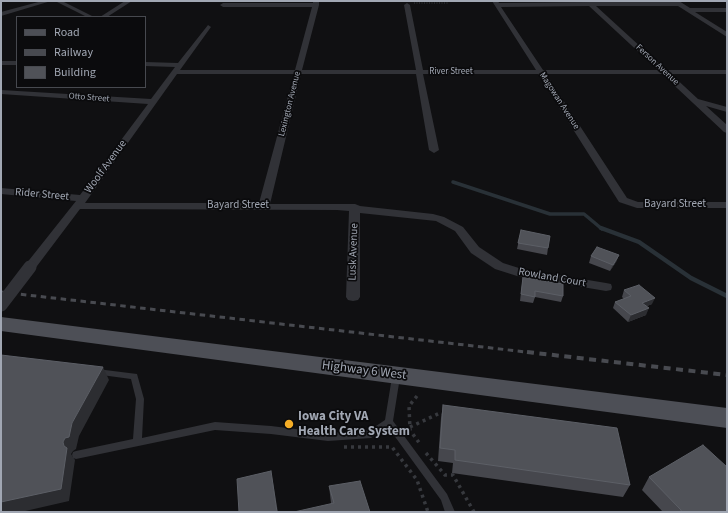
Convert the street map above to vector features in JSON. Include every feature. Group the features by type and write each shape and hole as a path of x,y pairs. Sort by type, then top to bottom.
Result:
{"main road":[{"name":"Highway 6 West","path":"1,324 727,418"}],"street":[{"path":"1,14 48,1"},
{"path":"58,1 89,16"},
{"path":"105,16 129,1"},
{"path":"223,4 316,3"},
{"name":"Lexington Avenue","path":"264,206 316,3"},
{"path":"496,3 677,3 727,35"},
{"name":"Magowan Avenue","path":"496,3 623,200"},
{"name":"Ferson Avenue","path":"589,3 727,130"},
{"path":"407,4 434,150"},
{"path":"689,10 727,10"},
{"name":"Woolf Avenue","path":"1,306 80,202 208,27"},
{"path":"1,63 16,63"},
{"path":"146,64 180,65"},
{"name":"River Street","path":"175,72 727,72"},
{"name":"Otto Street","path":"1,92 153,102"},
{"path":"695,101 727,110"},
{"name":"Rider Street","path":"1,191 80,202"},
{"name":"Bayard Street","path":"623,200 637,205 727,205"},
{"name":"Bayard Street","path":"80,202 355,207 398,212"},
{"name":"Lusk Avenue","path":"352,297 355,207"},
{"name":"Rowland Court","path":"398,212 429,216 450,223 464,234 475,250 486,258 515,272 606,287"}],"lane":[{"path":"88,370 134,376 140,399 137,443"},
{"path":"396,375 389,422 444,497 450,512"},
{"path":"76,455 215,426 271,430 328,437 371,434 389,422"}],"path":[{"path":"407,4 448,3"},
{"path":"417,396 409,406 410,430 436,465 445,474 453,475 474,512"},
{"path":"410,426 440,413 447,414"},
{"path":"342,447 392,447 417,480 428,512"}],"building":[{"path":"521,230 550,236 548,248 518,243"},
{"path":"597,247 619,255 613,265 591,256"},
{"path":"523,277 563,284 563,296 535,291 535,297 521,294"},
{"path":"639,285 655,298 642,303 649,308 631,315 615,302 631,296 624,290"},
{"path":"1,355 103,367 72,423 69,437 65,438 63,442 64,446 67,448 61,489 1,502"},
{"path":"443,405 617,428 630,485 455,460 455,450 440,448"},
{"path":"703,445 727,467 727,512 681,512 681,510 649,477"},
{"path":"271,471 277,512 239,512 237,479"},
{"path":"360,481 370,512 294,512 334,503 329,486"}],"waterway":[{"path":"453,182 550,214 584,214 602,229"},
{"path":"601,228 639,242 691,278 727,296"}],"railway":[{"path":"1,292 535,353"},
{"path":"527,352 727,375"}],"place":[{"name":"Iowa City VA Health Care System","path":"289,424"}]}
